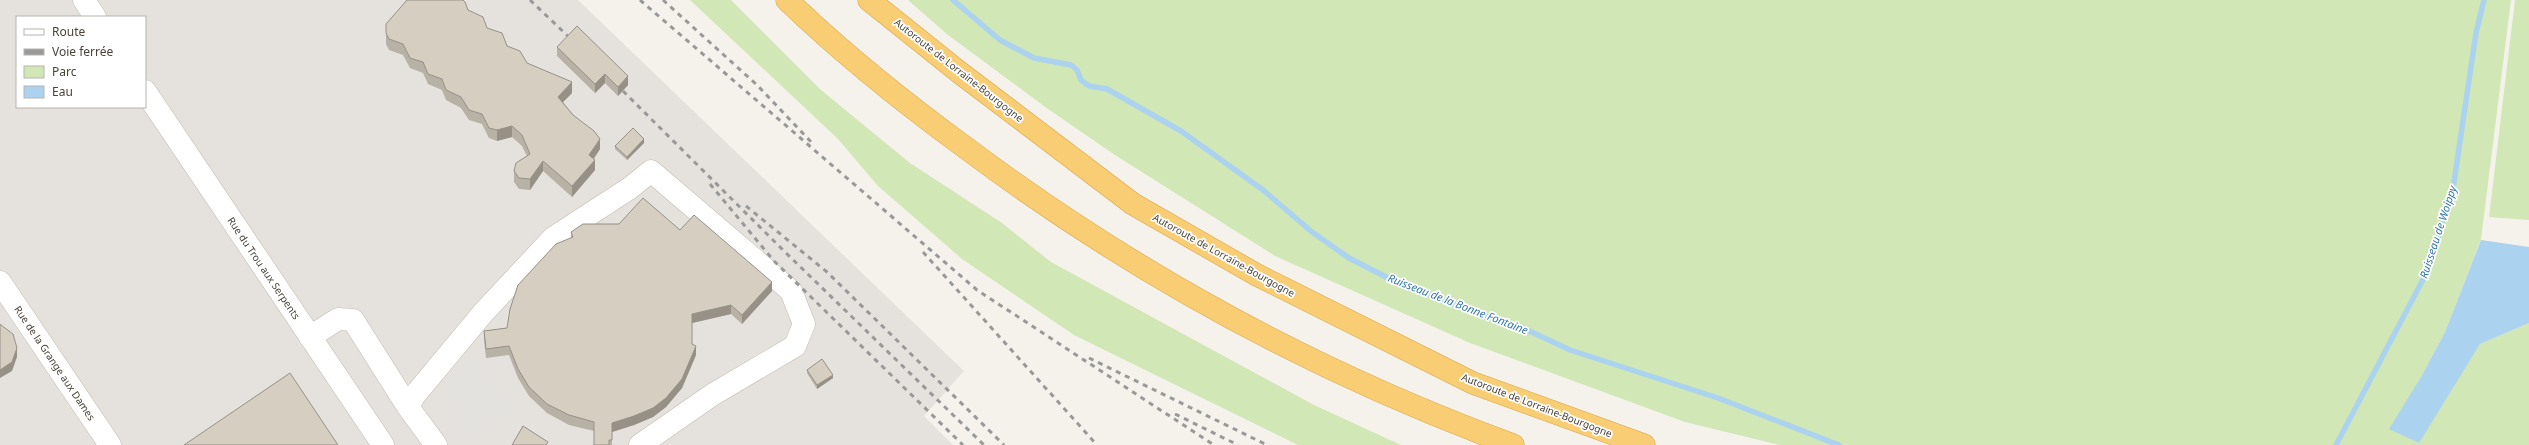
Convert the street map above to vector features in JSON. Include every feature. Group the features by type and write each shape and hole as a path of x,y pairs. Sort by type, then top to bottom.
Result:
{"highway":[{"path":"787,0 868,73 933,124 1014,184 1106,246 1200,302 1286,348 1358,382 1462,426 1513,445"},
{"name":"Autoroute de Lorraine-Bourgogne","path":"869,0 959,72 1134,204 1243,268 1473,383 1644,445"}],"street":[{"path":"84,0 94,16"},
{"name":"Rue du Trou aux Serpents","path":"146,92 383,445"},
{"path":"408,407 414,396 483,313 554,238 630,188 651,172 791,291 804,324 795,346 712,395 640,445"},
{"name":"Rue de la Grange aux Dames","path":"0,282 110,445"},
{"path":"310,336 338,319 353,320 408,407 436,445"}],"shaded area":[{"path":"0,0 578,0 964,371 924,416 953,445 0,445"},
{"path":"474,358 482,359 515,407 458,445 450,433 451,396 443,384"}],"green space":[{"path":"690,0 731,0 821,90 910,163 1002,223 1051,262 1314,405 1401,445 1298,445 1074,335 962,259 878,186 838,139"},
{"path":"908,0 2511,0 2481,239 2445,332 2421,377 2451,389 2480,344 2529,323 2529,445 1780,445 1685,422 1470,343 1275,256 1115,155 1048,109 948,35"},
{"path":"2515,0 2529,0 2529,220 2489,217"}],"water":[{"path":"2481,240 2529,247 2529,323 2480,344 2419,443 2389,429 2421,377 2445,332"}],"building":[{"path":"407,0 463,0 468,10 483,17 487,28 502,33 507,46 520,51 527,63 572,82 558,97 573,115 594,131 600,139 589,155 595,160 572,186 543,161 530,179 519,178 514,171 516,163 530,154 522,135 512,126 497,130 489,128 482,114 469,110 461,97 446,90 442,79 428,74 423,62 410,58 403,44 389,39 386,33 386,24"},
{"path":"577,26 628,76 618,87 605,74 595,84 557,47"},
{"path":"633,128 644,139 627,157 615,146"},
{"path":"643,198 680,230 694,215 772,282 742,315 731,305 692,314 692,344 696,346 682,379 666,398 653,408 612,423 612,440 609,440 609,445 594,445 594,422 569,415 547,404 529,387 518,369 509,346 486,349 484,331 507,328 510,309 518,285 556,244 573,237 571,232 583,224 619,224"},
{"path":"0,324 13,334 17,348 12,362 0,370"},
{"path":"822,359 833,375 817,385 807,370"},
{"path":"290,373 338,445 184,445"},
{"path":"523,426 548,442 546,445 512,445"}],"waterway":[{"name":"Ruisseau de la Bonne Fontaine","path":"953,0 1000,40 1034,58 1071,65 1077,70 1081,80 1089,86 1107,89 1181,131 1263,190 1312,232 1349,258 1388,278 1473,312 1523,328 1570,350 1718,398 1839,445"},
{"name":"Ruisseau de Woippy","path":"2336,445 2428,270 2453,189 2476,33 2484,0"}],"railway":[{"path":"530,0 572,40"},
{"path":"640,0 977,290 1214,445"},
{"path":"663,0 757,85 814,145"},
{"path":"623,91 783,250 984,445"},
{"path":"710,184 774,261 963,445"},
{"path":"746,206 827,272 1004,445"},
{"path":"923,252 1097,445"},
{"path":"1089,358 1267,445"},
{"path":"1175,414 1238,445"}]}
